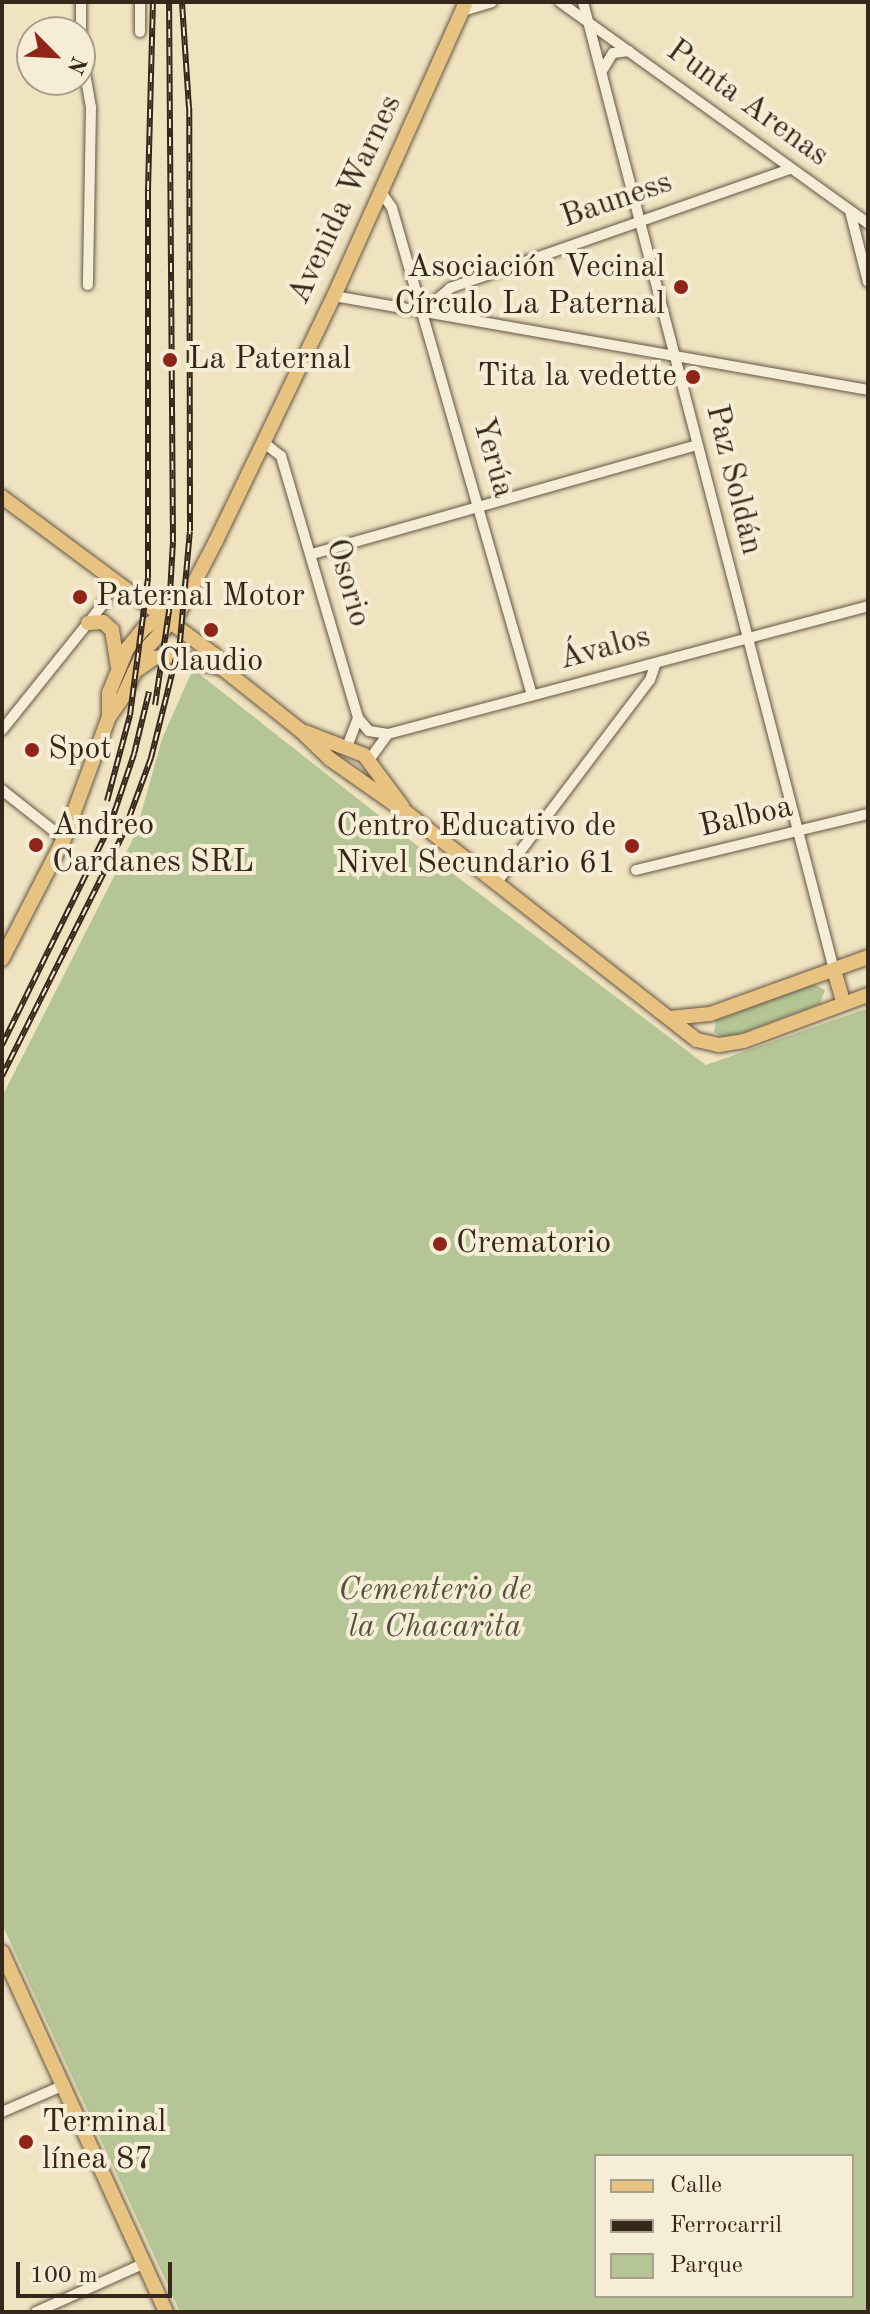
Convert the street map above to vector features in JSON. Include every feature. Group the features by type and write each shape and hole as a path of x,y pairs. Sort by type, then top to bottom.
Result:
{"main road":[{"name":"Avenida Warnes","path":"2,959 64,839 109,717 144,651 190,594 334,296 464,6"},
{"path":"2,497 215,655 222,668 347,772 407,813 697,1040 719,1045 732,1044 868,995"},
{"path":"190,594 190,637"},
{"name":"Avenida Warnes","path":"109,717 109,693 118,666 134,638 166,620"},
{"path":"88,623 103,622 112,630 118,666"},
{"path":"134,672 154,658 170,656 222,668"},
{"path":"300,730 347,746 369,760 407,813"},
{"path":"347,746 347,772"},
{"path":"347,772 365,772 369,760"},
{"path":"670,1018 710,1014 868,957"},
{"path":"834,970 844,1004"},
{"path":"2,1952 166,2312"}],"street":[{"path":"81,2 81,51 91,107 88,285"},
{"path":"140,2 140,32"},
{"path":"464,6 492,2"},
{"name":"Punta Arenas","path":"560,2 867,222"},
{"name":"Paz Soldán","path":"583,2 796,834 834,970"},
{"path":"602,71 613,53 631,51"},
{"name":"Bauness","path":"423,311 450,288 790,169"},
{"name":"Yerúa","path":"381,192 392,208 423,311 532,695"},
{"path":"850,211 868,282"},
{"path":"334,296 868,390"},
{"name":"Osorio","path":"263,442 281,456 358,718"},
{"path":"312,554 696,445"},
{"path":"2,730 104,603 113,580"},
{"name":"Ávalos","path":"388,734 868,606"},
{"path":"497,882 650,680 656,663"},
{"path":"358,718 369,731 388,734 369,760"},
{"path":"347,746 355,733 358,718"},
{"path":"2,790 64,839"},
{"name":"Balboa","path":"636,870 796,834 868,814"},
{"path":"2,2112 62,2086"},
{"path":"36,2312 143,2264"}],"green space":[{"name":"Cementerio de la Chacarita","path":"193,669 452,873 706,1065 868,1008 868,2312 180,2312 2,1924 2,1097 135,835 162,739"},
{"path":"813,984 825,990 820,1004 726,1039 714,1032 716,1020"}],"railway":[{"path":"107,801 130,715 148,578 148,190 153,2"},
{"path":"155,705 169,611 173,542 169,2"},
{"path":"2,1076 123,834 151,758 180,642 190,531 189,108 182,2"},
{"path":"2,1045 109,828 134,754 149,692"}],"place":[{"name":"Asociación Vecinal Círculo La Paternal","path":"681,287"},
{"name":"La Paternal","path":"170,360"},
{"name":"Tita la vedette","path":"693,377"},
{"name":"Paternal Motor","path":"80,597"},
{"name":"Claudio","path":"211,630"},
{"name":"Spot","path":"32,750"},
{"name":"Andreo Cardanes SRL","path":"36,845"},
{"name":"Centro Educativo de Nivel Secundario 61","path":"632,846"},
{"name":"Crematorio","path":"440,1244"},
{"name":"Terminal línea 87","path":"26,2142"}]}
